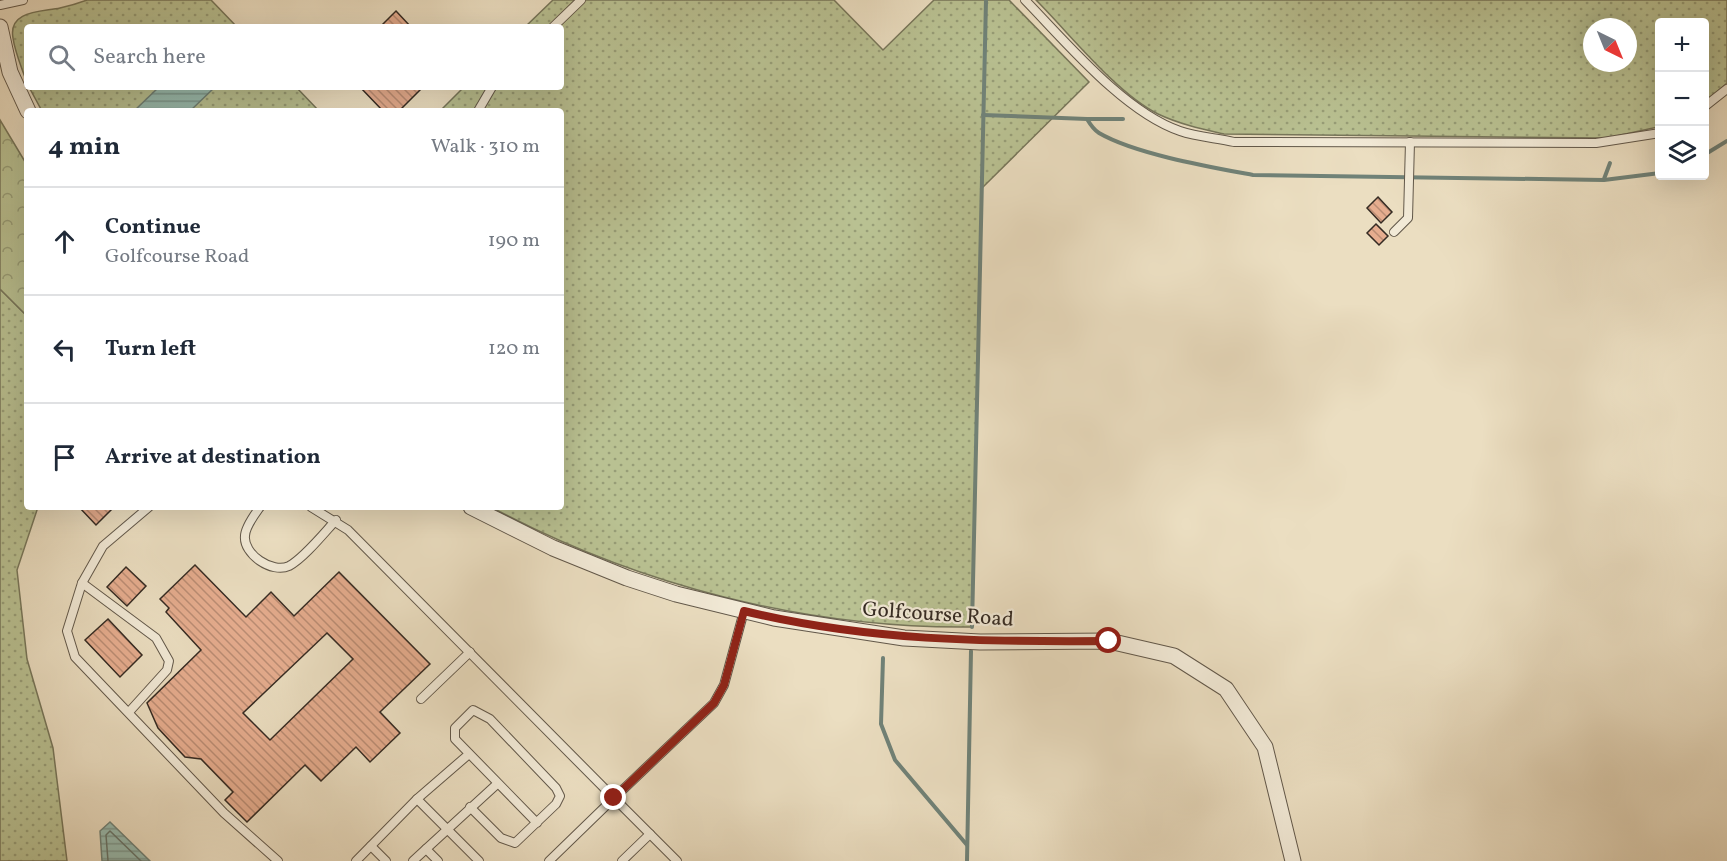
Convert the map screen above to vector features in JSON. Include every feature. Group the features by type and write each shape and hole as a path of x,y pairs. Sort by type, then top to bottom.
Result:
{"street":[{"path":"0,27 10,72 27,108"},
{"name":"Golfcourse Road","path":"477,510 554,548 627,578 676,594 774,618 904,638 980,642 1109,641 1174,656 1226,689 1265,747 1293,861"}],"lane":[{"path":"0,5 22,0"},
{"path":"556,24 581,0"},
{"path":"1025,0 1103,78 1147,115 1180,131 1234,142 1596,143 1655,134"},
{"path":"1709,103 1727,89"},
{"path":"480,108 490,90"},
{"path":"1394,232 1408,218 1410,142"},
{"path":"145,510 103,546 82,583 66,631 75,657 224,813 278,861"},
{"path":"258,510 244,534 246,544 257,559 277,568 289,566 336,520"},
{"path":"317,510 336,520 677,861"},
{"path":"82,583 156,638 169,661 167,670 129,712"},
{"path":"549,861 714,703 724,685 744,611"},
{"path":"421,699 470,652"},
{"path":"470,807 501,838 509,843 515,843 556,804 560,796 556,788 490,719 473,710 453,733 455,740 537,822"},
{"path":"356,861 417,799 469,754"},
{"path":"413,861 497,784"},
{"path":"417,799 479,861"},
{"path":"622,861 650,834"},
{"path":"371,846 386,861"},
{"path":"426,849 438,861"}],"green space":[{"path":"87,0 211,0 234,24 24,24 24,75 13,38 16,22 28,14"},
{"path":"553,0 834,0 883,50 934,0 1009,0 1089,82 982,188 972,627 910,626 847,620 724,597 664,580 604,559 547,535 497,510 564,510 564,108 443,108 461,90 564,90 564,24 528,24"},
{"path":"1036,0 1727,0 1727,83 1709,99 1709,18 1655,18 1655,128 1607,138 1224,134 1174,121 1158,114 1126,92 1094,62"},
{"path":"31,90 299,90 316,108 40,108"},
{"path":"0,120 24,160 24,313 0,289"},
{"path":"0,289 24,313 24,510 37,510 17,570 27,659 53,748 67,861 0,861"}],"water":[{"path":"156,90 212,90 193,108 137,108"},
{"path":"110,822 150,861 102,861 100,831"}],"building":[{"path":"396,11 408,24 383,24"},
{"path":"363,90 420,90 402,108 380,108"},
{"path":"1378,197 1392,212 1381,223 1367,208"},
{"path":"1376,224 1388,236 1379,245 1367,233"},
{"path":"82,510 111,510 96,525"},
{"path":"195,565 246,617 271,592 294,616 339,572 430,664 380,712 400,733 370,762 356,747 321,781 305,765 247,822 225,800 233,792 201,759 185,757 158,728 147,703 201,650 166,612 169,608 160,599","holes":["327,633 353,659 270,740 243,713"]},
{"path":"126,567 146,586 127,606 107,587"},
{"path":"108,619 142,655 120,677 85,640"}],"waterway":[{"path":"972,627 986,0"},
{"path":"983,115 1087,119 1094,129 1114,141 1173,159 1253,175 1604,180 1655,174"},
{"path":"1088,119 1123,119"},
{"path":"1709,152 1727,141"},
{"path":"1604,179 1610,163"},
{"path":"967,861 971,651"},
{"path":"883,658 881,724 895,760 967,845"}],"route":[{"path":"614,798 720,695 744,611 774,618 904,638 980,642 1109,641"}]}
